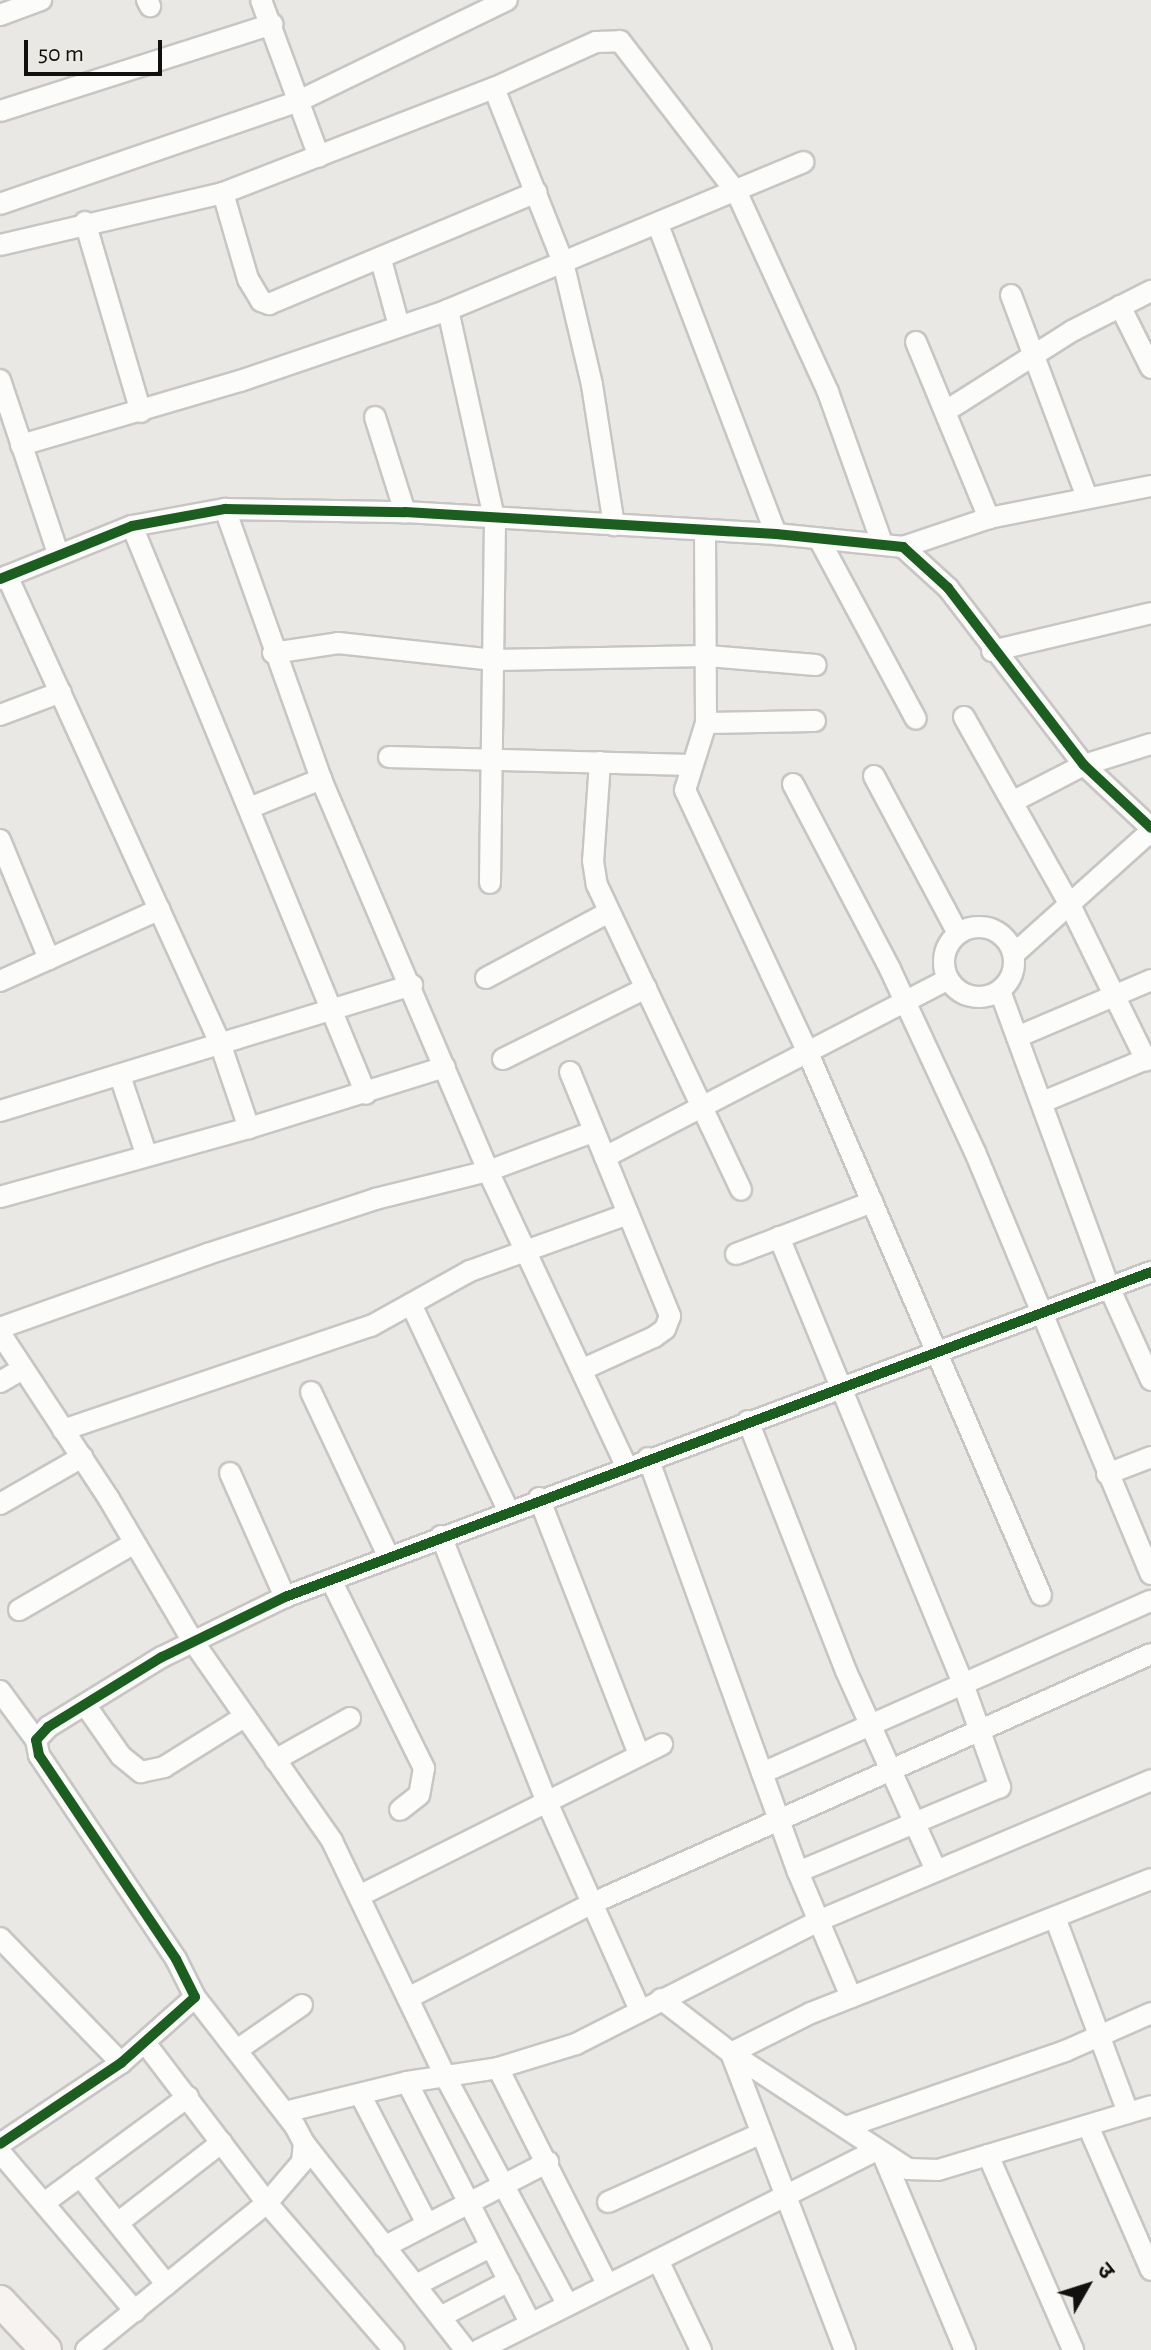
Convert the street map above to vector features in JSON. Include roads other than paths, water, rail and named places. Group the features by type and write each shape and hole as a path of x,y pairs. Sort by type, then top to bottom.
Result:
{"main road":[{"path":"0,2301 46,2350"}],"street":[{"path":"0,15 41,0"},
{"path":"0,204 299,101 507,0"},
{"path":"0,111 268,7 319,157"},
{"path":"0,245 85,222 223,193 494,88 596,42 620,41 737,193 828,392 882,543"},
{"path":"494,88 563,262 592,385 614,525"},
{"path":"21,445 141,412 448,310 737,193 803,162"},
{"path":"223,193 248,279 261,301 278,303 537,192"},
{"path":"85,222 141,412"},
{"path":"658,225 776,534"},
{"path":"381,260 399,326"},
{"path":"946,411 1120,306 1151,291"},
{"path":"1011,295 1087,497"},
{"path":"1120,306 1151,368"},
{"path":"448,310 495,522 490,883"},
{"path":"916,342 989,518"},
{"path":"0,380 58,553"},
{"path":"375,417 405,512"},
{"path":"249,1128 220,1043 61,692 3,577 132,526 225,509 405,512 495,522 776,534 903,547 989,518 1151,486"},
{"path":"225,509 273,653 321,779 412,985 488,1171 626,1466"},
{"path":"132,526 335,1009 366,1094"},
{"path":"705,531 706,723 690,765 685,790 808,1053 1041,1595"},
{"path":"819,539 916,719"},
{"path":"903,547 948,588 992,651 1084,765 1151,829 1014,954"},
{"path":"992,651 1151,613"},
{"path":"273,653 338,643 494,660 708,656 816,665"},
{"path":"0,715 61,692"},
{"path":"964,717 1070,905 1148,1059 1045,1101"},
{"path":"706,723 815,721"},
{"path":"1012,802 1084,765 1151,744"},
{"path":"389,757 690,765"},
{"path":"600,762 593,861 607,913 705,1106 741,1190"},
{"path":"874,776 958,933"},
{"path":"249,808 321,779"},
{"path":"793,784 906,1004 980,1164 1107,1474 1147,1550 1151,1574"},
{"path":"0,840 49,959"},
{"path":"0,981 160,909"},
{"path":"486,978 607,913"},
{"path":"984,927 1008,941 1014,954 1010,981 1000,991 974,998 948,979 944,957 958,933 984,927"},
{"path":"605,1157 906,1004 948,979"},
{"path":"1017,1037 1151,980"},
{"path":"0,1111 412,985"},
{"path":"503,1059 646,988"},
{"path":"1000,991 1045,1101 1109,1287 1151,1380"},
{"path":"0,1197 366,1094 445,1067"},
{"path":"570,1072 670,1316 665,1329 654,1337 583,1369"},
{"path":"120,1076 147,1156"},
{"path":"567,2304 445,2076 332,1841 192,1640 82,1457 21,1370 0,1330 375,1199 488,1171 593,1132"},
{"path":"736,1254 872,1202"},
{"path":"63,1430 371,1326 470,1271 528,1253 628,1214"},
{"path":"779,1237 962,1681 1000,1787 798,1872"},
{"path":"36,1740 48,1727 192,1640 285,1597 539,1498 1151,1272"},
{"path":"411,1304 508,1510"},
{"path":"0,1382 21,1370"},
{"path":"311,1392 388,1556"},
{"path":"748,1421 869,1725 936,1870"},
{"path":"0,1504 82,1457"},
{"path":"1107,1474 1151,1457"},
{"path":"648,1458 798,1872 851,1997"},
{"path":"230,1473 285,1597"},
{"path":"539,1498 639,1754"},
{"path":"441,1536 546,1800 640,2010"},
{"path":"19,1610 133,1544"},
{"path":"331,1580 424,1768 419,1795 400,1810"},
{"path":"762,1773 962,1681 1151,1601"},
{"path":"408,1998 593,1903 1151,1654"},
{"path":"0,1691 36,1740 39,1755 176,1959 195,1997 285,2112 304,2143 466,2350"},
{"path":"86,1706 121,1756 141,1772 164,1767 244,1717"},
{"path":"275,1760 350,1718"},
{"path":"359,1896 662,1744"},
{"path":"285,2112 407,2082 498,2068 576,2044 818,1921 1151,1780"},
{"path":"731,2053 851,1997 1056,1920 1151,1879"},
{"path":"1056,1920 1128,2113"},
{"path":"0,1938 121,2063"},
{"path":"0,2144 121,2063 146,2044 195,1997"},
{"path":"661,1999 731,2053 846,2127 879,2152 923,2172 1151,2106"},
{"path":"237,2050 302,2005"},
{"path":"846,2127 1098,2037 1151,2013"},
{"path":"146,2044 267,2203 394,2350"},
{"path":"731,2053 845,2350"},
{"path":"498,2068 607,2284"},
{"path":"407,2082 466,2204 530,2322"},
{"path":"360,2094 426,2222"},
{"path":"44,2203 188,2097"},
{"path":"1088,2126 1151,2270"},
{"path":"608,2202 760,2134"},
{"path":"119,2222 222,2142"},
{"path":"97,2347 135,2311 267,2203 293,2177 304,2143"},
{"path":"0,2152 135,2311"},
{"path":"479,2350 530,2322 879,2152"},
{"path":"879,2152 965,2350"},
{"path":"988,2155 1073,2350"},
{"path":"384,2247 426,2222 548,2162"},
{"path":"80,2176 167,2285"},
{"path":"416,2285 490,2247"},
{"path":"658,2260 701,2350"},
{"path":"442,2316 509,2281"}]}
